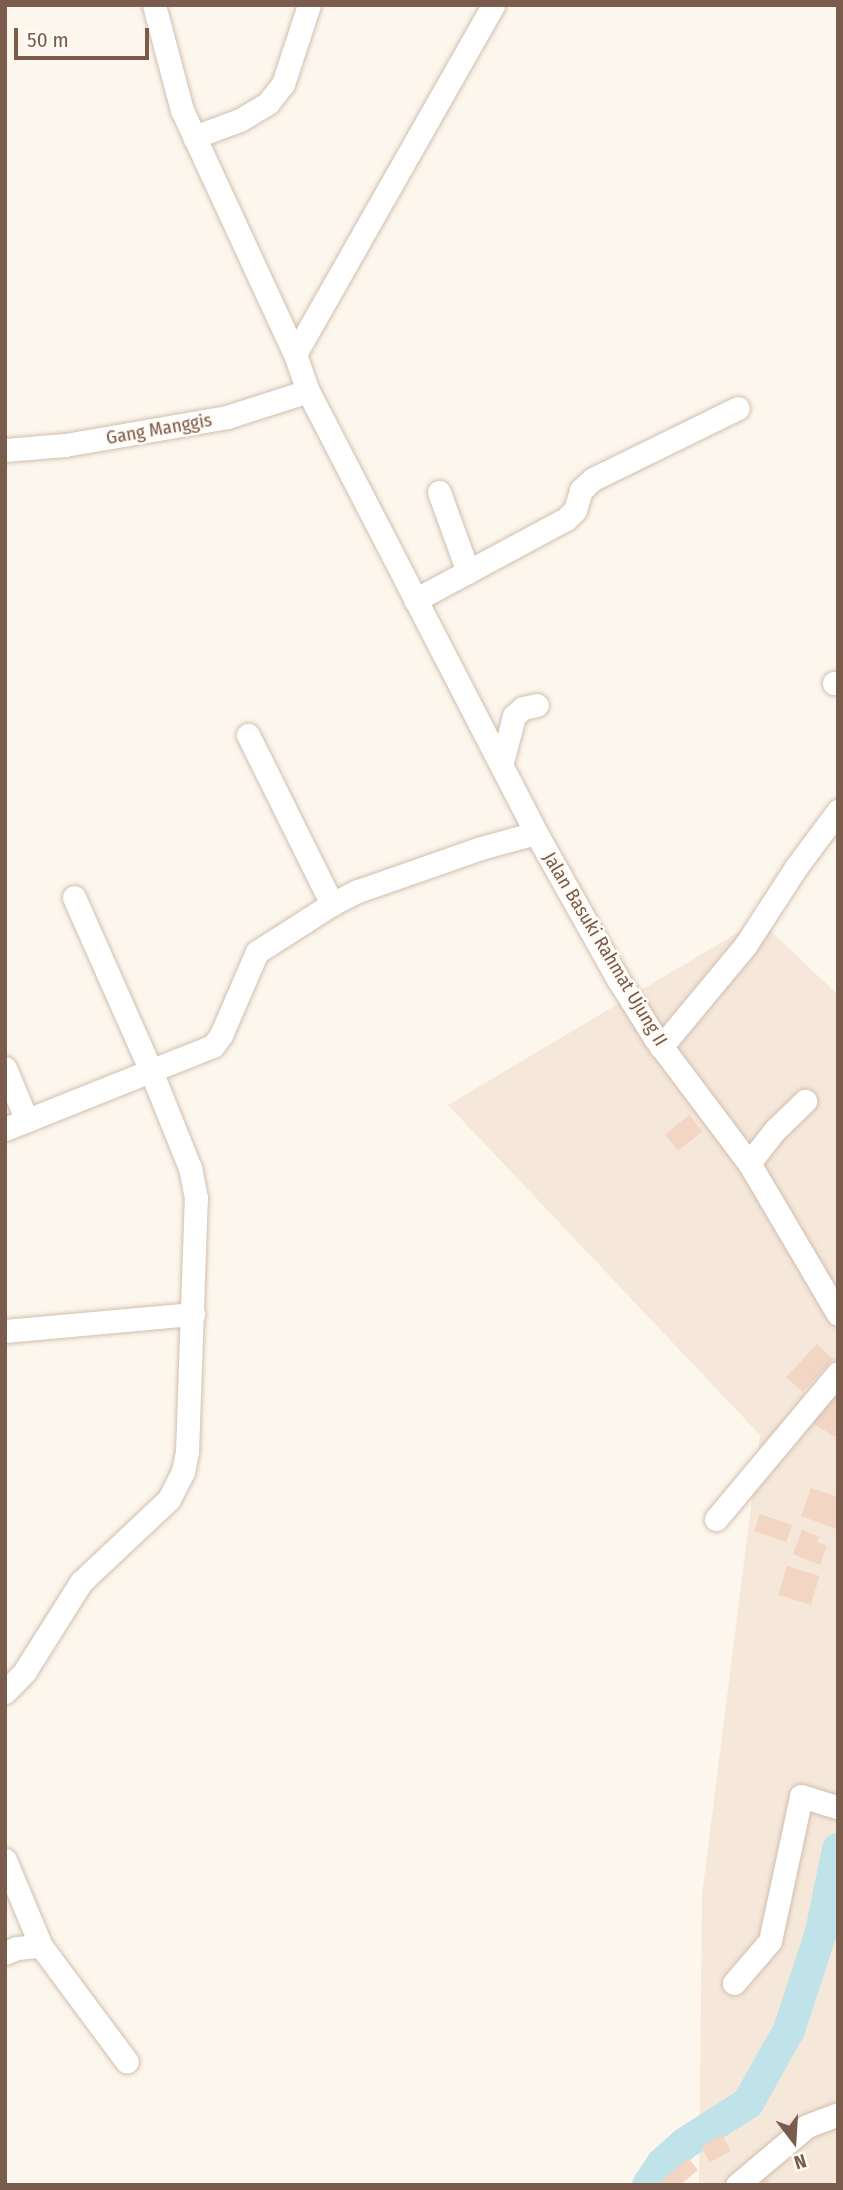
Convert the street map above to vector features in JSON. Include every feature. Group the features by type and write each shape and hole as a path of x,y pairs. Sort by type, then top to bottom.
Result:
{"street":[{"path":"153,5 178,97 194,137 295,354 308,391 502,762 536,833"},
{"path":"194,137 240,120 268,103 283,84 309,5"},
{"path":"295,354 493,5"},
{"name":"Gang Manggis","path":"5,450 65,445 227,417 308,391"},
{"path":"415,600 571,515 581,490 593,479 738,408"},
{"path":"439,492 468,572"},
{"path":"502,762 511,720 519,710 537,705"},
{"path":"248,735 332,904"},
{"path":"661,1046 745,946 797,866 838,811"},
{"name":"Jalan Basuki Rahmat Ujung II","path":"5,1129 213,1046 221,1035 257,953 332,904 358,891 481,848 536,833 618,979 661,1046 749,1163 838,1314"},
{"path":"5,1692 25,1671 81,1582 160,1510 177,1487 187,1452 196,1198 190,1168 151,1071 74,897"},
{"path":"5,1069 27,1121"},
{"path":"749,1163 775,1130 805,1101"},
{"path":"5,1331 193,1314"},
{"path":"716,1519 838,1373"},
{"path":"734,1983 770,1941 802,1796 830,1805"},
{"path":"5,1860 41,1946 127,2062"},
{"path":"5,1953 17,1948 41,1946"},
{"path":"737,2185 807,2126 838,2114"}],"shaded area":[{"path":"759,920 838,995 838,2185 699,2185 702,1895 760,1435 448,1105"}],"building":[{"path":"689,1115 702,1131 678,1151 665,1135"},
{"path":"817,1344 833,1359 802,1392 786,1377"},
{"path":"838,1374 838,1434 835,1437 808,1420"},
{"path":"811,1488 838,1497 836,1529 801,1516"},
{"path":"760,1514 792,1525 786,1542 754,1531"},
{"path":"802,1530 819,1537 817,1542 827,1546 820,1565 793,1554"},
{"path":"787,1566 820,1576 811,1605 778,1595"},
{"path":"722,2135 731,2151 710,2162 701,2147"},
{"path":"688,2158 698,2170 680,2185 657,2185"},
{"path":"762,2173 772,2185 757,2185 753,2181"}],"waterway":[{"path":"648,2185 662,2164 684,2144 748,2103 789,2030 821,1932 838,1849"}]}
